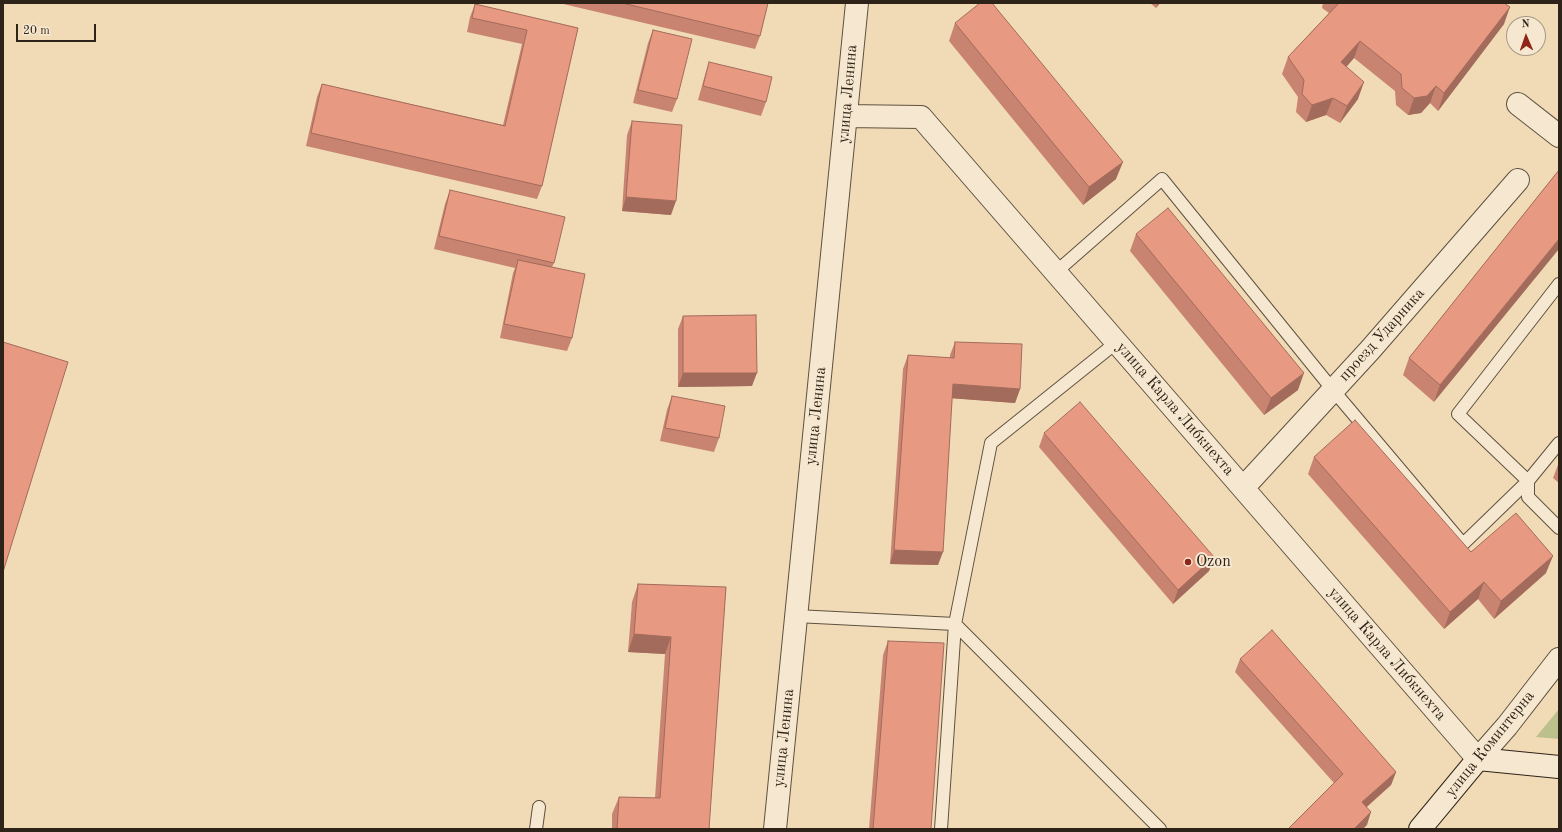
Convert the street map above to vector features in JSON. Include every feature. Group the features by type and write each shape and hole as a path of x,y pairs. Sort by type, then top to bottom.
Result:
{"street":[{"name":"улица Ленина","path":"775,829 857,3"},
{"path":"1518,104 1559,136"},
{"name":"улица Карла Либкнехта","path":"846,116 921,117 1478,759"},
{"name":"проезд Ударника","path":"1243,488 1376,344 1518,180"},
{"name":"улица Коминтерна","path":"1420,829 1507,726 1559,659"},
{"path":"1478,759 1559,767"}],"lane":[{"path":"1056,272 1162,179 1333,390 1463,544 1528,481 1559,443"},
{"path":"1559,284 1458,414 1528,481 1528,497 1559,528"},
{"path":"941,829 955,624 991,443 1117,342"},
{"path":"796,616 955,624 1160,829"},
{"path":"536,829 539,807"}],"green space":[{"path":"1559,709 1559,739 1536,737"}],"building":[{"path":"622,3 768,3 760,36"},
{"path":"980,3 992,3 1123,162 1089,187 955,23"},
{"path":"1339,3 1504,3 1510,7 1444,93 1436,86 1427,96 1414,98 1402,88 1401,74 1360,41 1341,62 1364,82 1347,106 1333,98 1312,105 1302,94 1304,80 1288,57"},
{"path":"475,4 578,28 542,186 311,133 322,84 505,126 527,30 472,18"},
{"path":"653,30 692,39 677,99 638,90"},
{"path":"709,62 772,77 766,102 703,86"},
{"path":"632,121 682,125 676,201 626,197"},
{"path":"1559,170 1559,239 1440,385 1409,358"},
{"path":"450,190 565,217 554,263 439,236"},
{"path":"1168,208 1304,373 1271,398 1136,234"},
{"path":"518,260 585,274 572,338 504,324"},
{"path":"756,315 757,373 683,373 683,316"},
{"path":"3,342 68,362 3,572"},
{"path":"955,342 1022,344 1020,389 953,384 943,552 894,550 908,355 954,358"},
{"path":"672,396 725,406 719,438 665,428"},
{"path":"1080,402 1214,557 1178,590 1044,433"},
{"path":"1355,420 1471,552 1516,513 1553,556 1501,601 1484,582 1450,612 1314,457"},
{"path":"638,584 726,587 709,829 617,829 619,797 660,798 671,637 634,634"},
{"path":"1272,630 1396,772 1362,802 1371,812 1354,829 1288,829 1343,774 1240,659"},
{"path":"888,641 944,643 931,829 873,829"}],"place":[{"name":"Ozon","path":"1188,562"}]}
